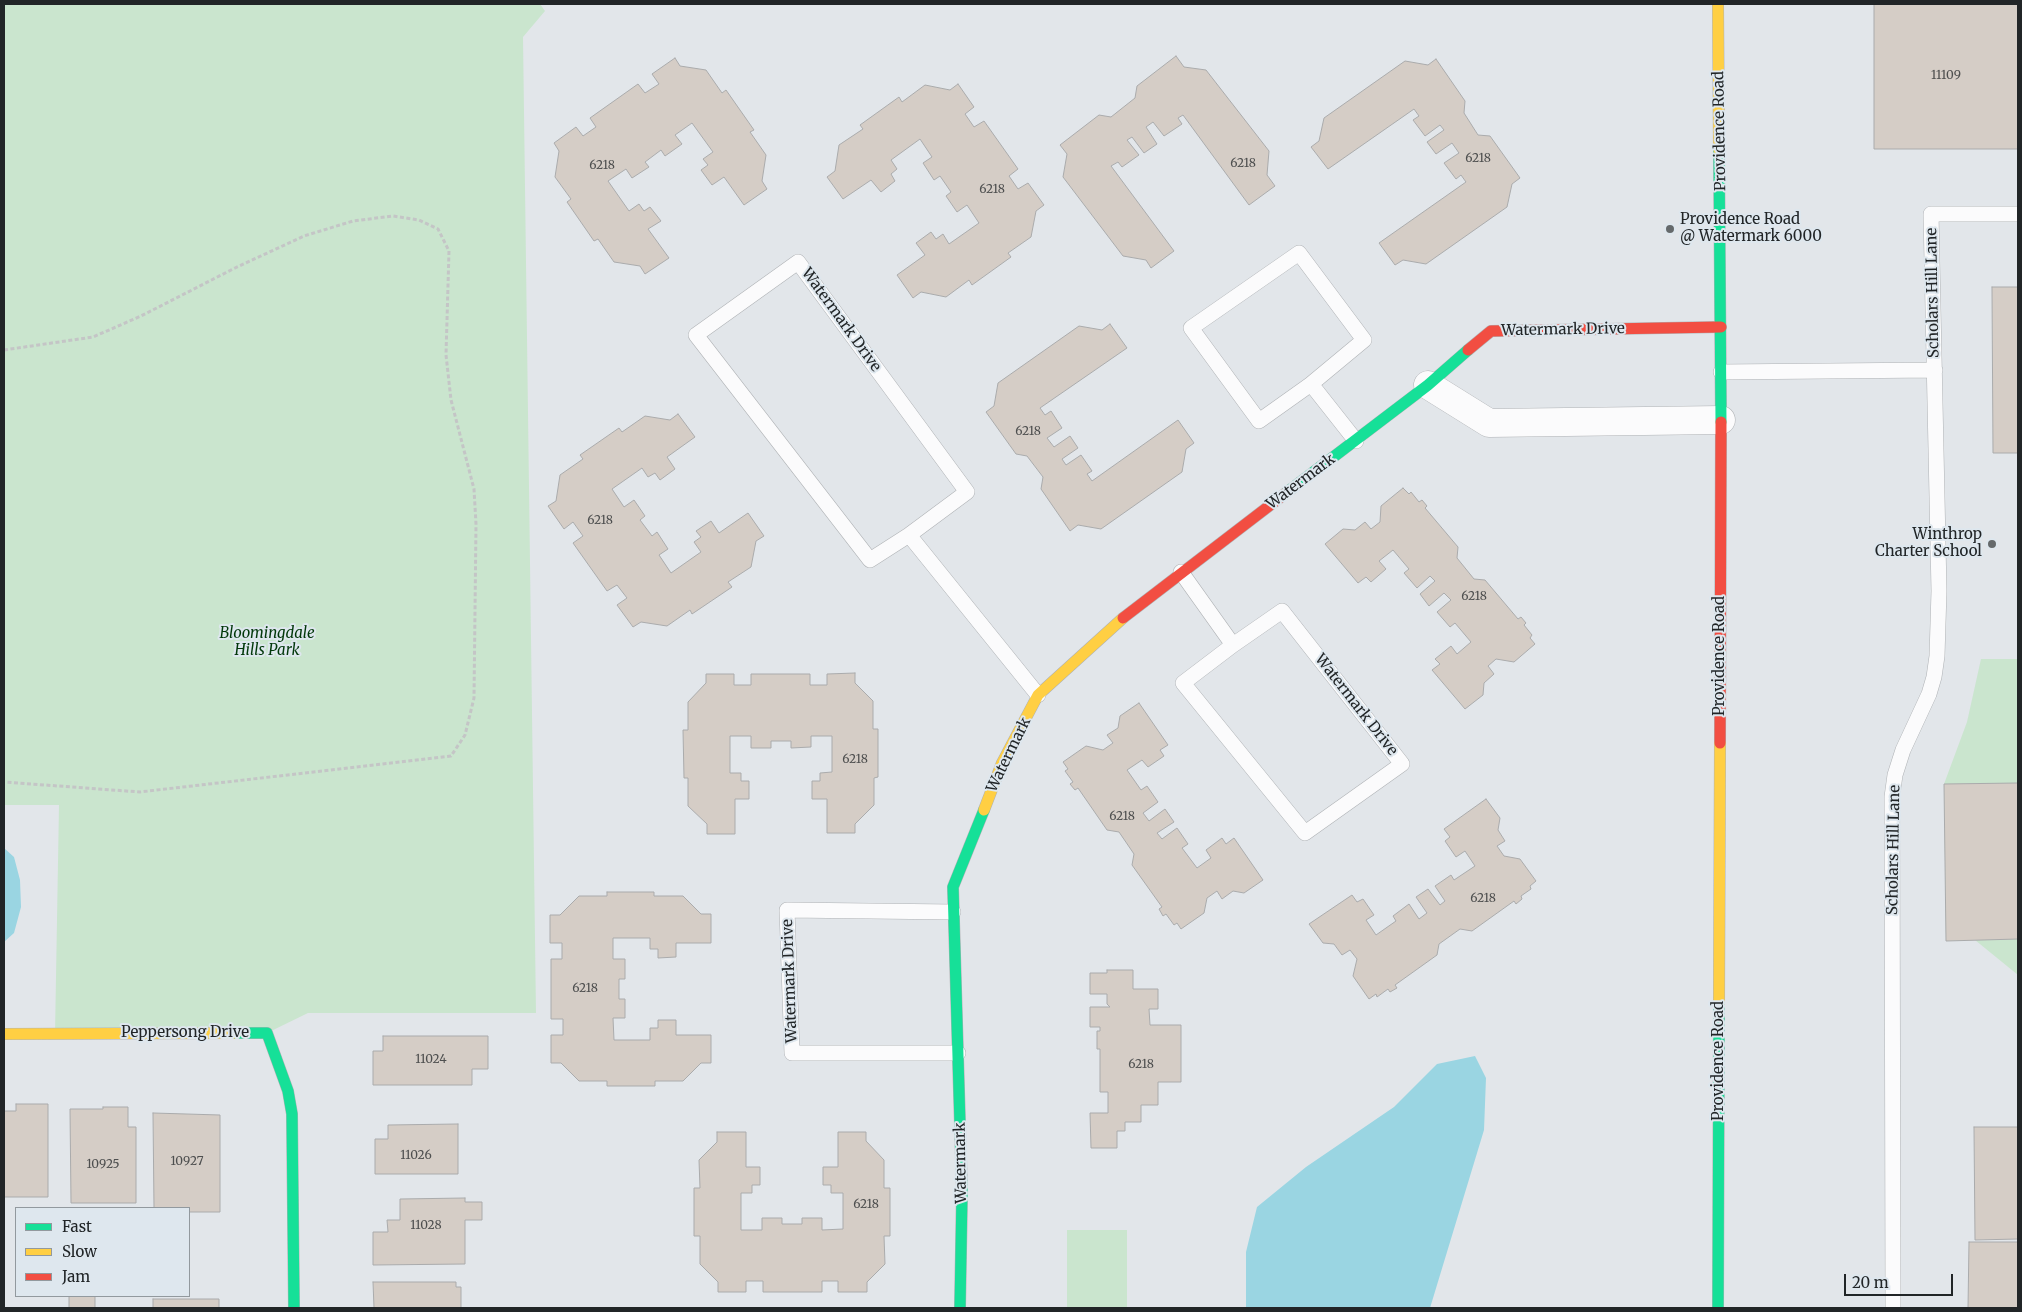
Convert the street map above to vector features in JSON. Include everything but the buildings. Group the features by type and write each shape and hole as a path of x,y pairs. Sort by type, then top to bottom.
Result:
{"street":[{"name":"Providence Road","path":"1718,4 1721,327 1718,1308"},
{"name":"Watermark Drive","path":"1428,386 1491,332 1721,327"},
{"path":"1428,386 1489,423 1721,420"},
{"name":"Watermark","path":"960,1308 962,1193 952,887 1002,763 1038,695 1126,615 1428,386"},
{"name":"Peppersong Drive","path":"4,1034 266,1033 288,1092 292,1114 294,1308"}],"lane":[{"name":"Scholars Hill Lane","path":"1893,1308 1892,797 1895,774 1903,750 1929,694 1937,656 1939,591 1931,214 2018,214"},
{"path":"1299,253 1364,340 1311,384 1259,421 1192,328 1299,253"},
{"name":"Watermark Drive","path":"798,262 968,492 909,535 870,560 696,335 798,262"},
{"name":"Scholars Hill Lane","path":"1721,372 1934,370"},
{"path":"1311,384 1356,441"},
{"path":"909,535 1038,695"},
{"path":"1181,572 1233,645"},
{"name":"Watermark Drive","path":"1282,611 1402,764 1305,833 1184,683 1233,645 1282,611"},
{"name":"Watermark Drive","path":"953,912 787,910 792,1053 958,1053"}],"path":[{"path":"4,350 93,338 141,316 234,268 304,236 353,221 393,216 419,220 438,229 449,251 446,355 451,400 474,489 476,524 474,698 465,735 451,756 140,792 4,782"}],"green space":[{"name":"Bloomingdale Hills Park","path":"4,4 540,4 545,11 523,37 536,1013 308,1013 267,1033 55,1034 59,805 4,805"},
{"path":"1981,659 2018,659 2018,975 1975,940 1946,941 1944,784 1967,722"},
{"path":"1067,1230 1127,1230 1127,1308 1067,1308"}],"water":[{"path":"4,848 14,857 20,880 21,907 14,933 4,942"},
{"path":"1475,1056 1486,1078 1484,1130 1430,1308 1246,1308 1246,1252 1257,1207 1306,1167 1394,1107 1437,1064"}],"traffic: fast":[{"path":"1719,150 1721,422"},
{"path":"1286,493 1428,385 1468,350"},
{"path":"960,1308 962,1193 953,887 984,810"},
{"path":"1718,1308 1719,1004"},
{"path":"236,1033 267,1033 288,1091 292,1114 294,1308"}],"traffic: slow":[{"path":"1718,4 1719,150"},
{"path":"984,810 1002,763 1038,695 1123,618"},
{"path":"1719,1004 1720,743"},
{"path":"4,1034 236,1033"}],"traffic: jam":[{"path":"1468,350 1491,331 1721,327"},
{"path":"1720,743 1721,422"},
{"path":"1123,618 1286,493"}],"place":[{"name":"Providence Road @ Watermark 6000","path":"1670,229"},
{"name":"Winthrop Charter School","path":"1992,544"}]}
